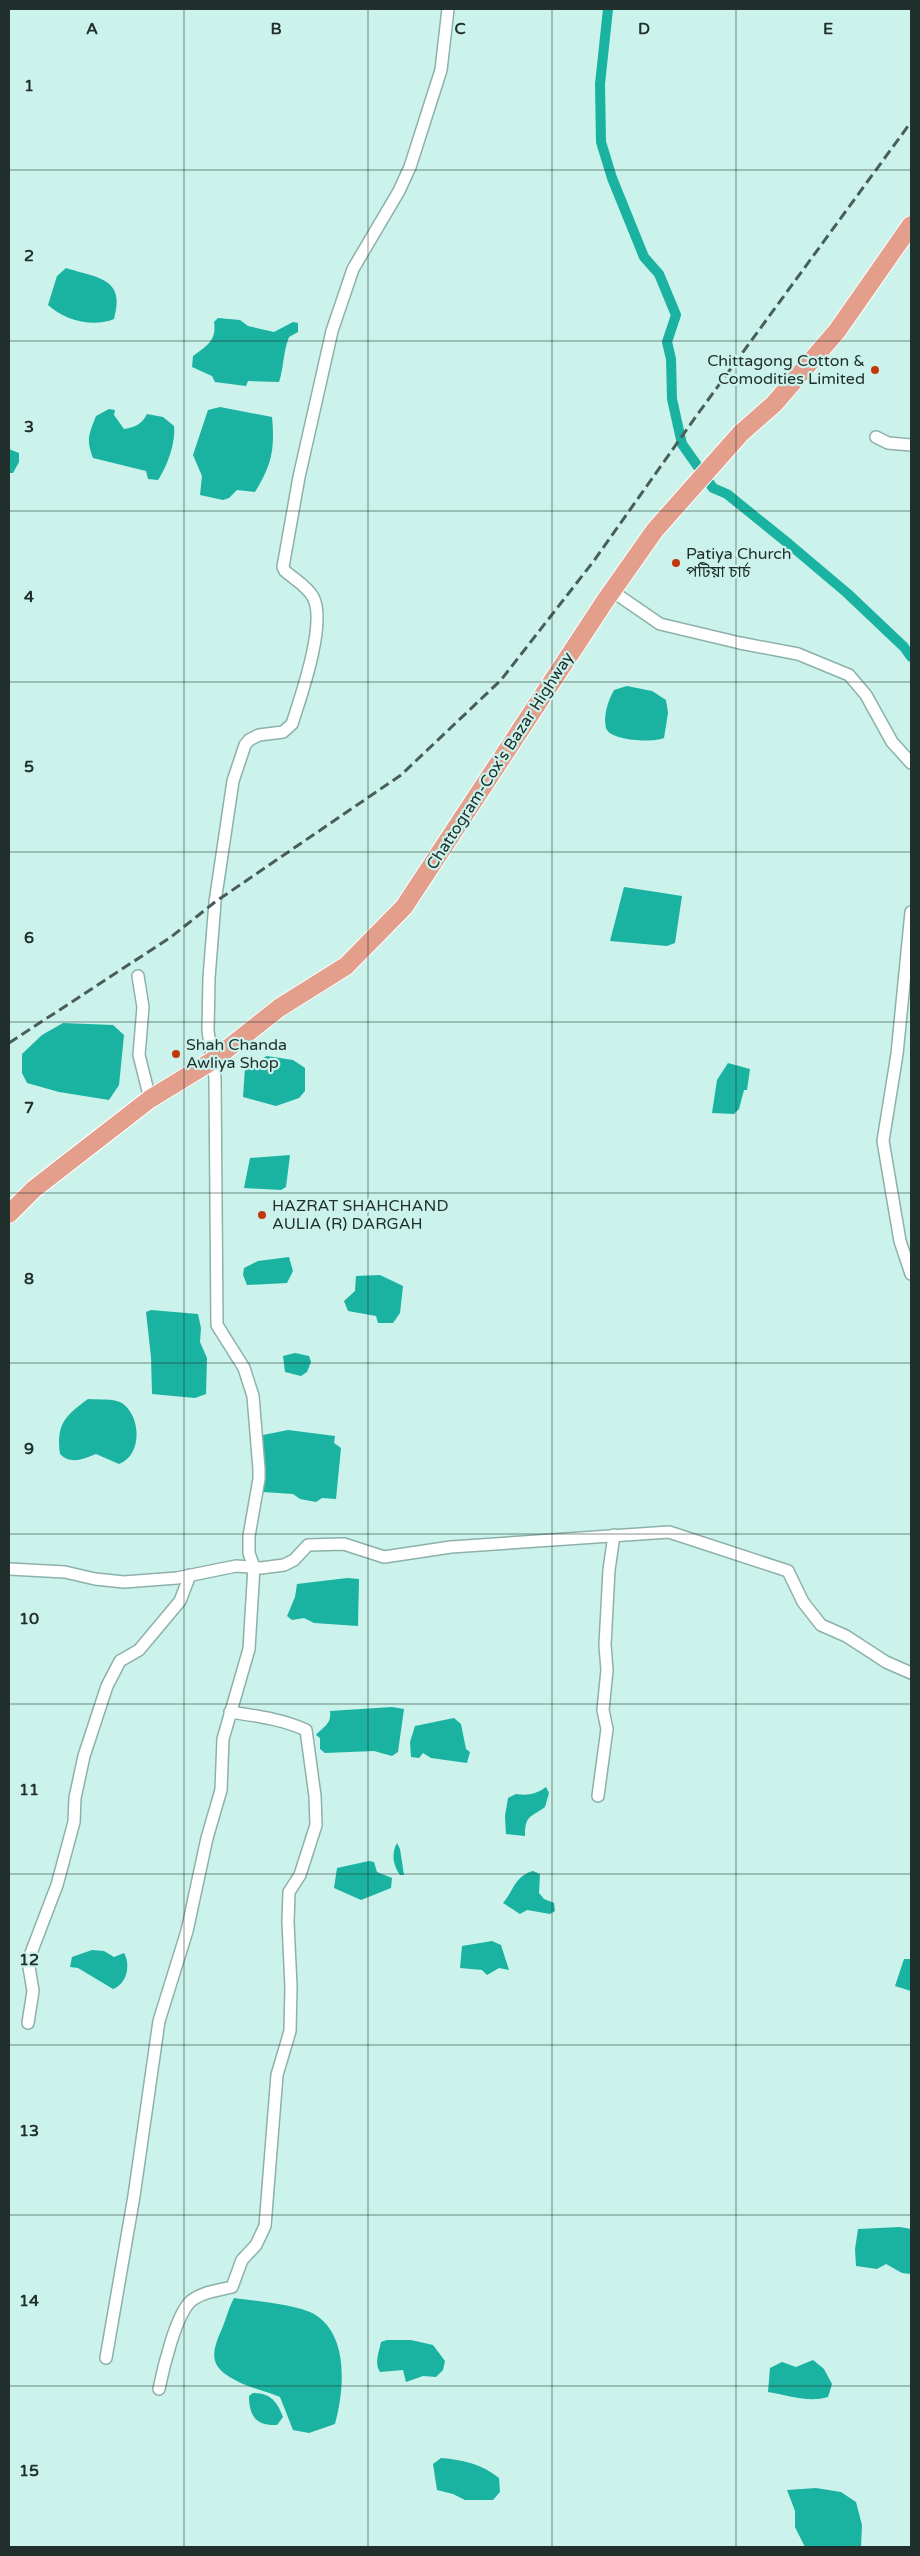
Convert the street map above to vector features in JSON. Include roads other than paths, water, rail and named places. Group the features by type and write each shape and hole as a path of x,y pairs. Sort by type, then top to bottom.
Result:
{"highway":[{"name":"Chattogram-Cox's Bazar Highway","path":"9,1214 34,1189 150,1099 212,1061 279,1008 346,966 404,907 612,591 655,530 674,506 741,433 774,404 837,331 905,245 911,225"}],"street":[{"path":"106,2358 131,2216 159,2021 187,1931 207,1838 221,1790 223,1738 249,1649 254,1567 249,1553 249,1536 259,1479 253,1396 244,1368 217,1325 215,1078 208,1031 209,978 215,902 233,781 245,745 249,740 259,735 283,732 292,724 308,672 315,640 317,610 312,596 284,571 283,567 315,399 332,331 353,269 400,191 432,105 441,70 448,9"},
{"path":"876,437 888,443 911,446"},
{"path":"612,591 660,624 740,643 798,654 849,675 866,696 892,742 911,763"},
{"path":"911,912 897,1054 883,1141 900,1242 911,1274"},
{"path":"138,976 143,1007 139,1055 150,1099"},
{"path":"9,1569 65,1572 95,1579 124,1582 190,1575 236,1566 284,1565 294,1560 308,1546 344,1544 384,1557 451,1547 669,1532 788,1571 803,1602 820,1625 846,1636 872,1655 911,1673"},
{"path":"598,1796 606,1728 603,1710 607,1670 605,1645 609,1570 614,1535"},
{"path":"28,2023 33,1990 28,1961 57,1885 74,1822 75,1798 84,1756 107,1686 120,1661 139,1650 180,1601 190,1575"},
{"path":"160,2389 165,2358 179,2323 191,2301 213,2291 232,2286 242,2260 256,2246 265,2226 277,2075 290,2031 289,1892 300,1875 316,1825 315,1796 306,1730 293,1724 261,1716 230,1712"}],"waterway":[{"path":"608,9 600,84 601,142 612,178 644,257 659,274 676,315 667,342 671,359 672,399 682,444 713,488 727,494 847,593 904,647 911,657"}],"railway":[{"path":"9,1043 171,937 215,902 401,775 501,680 593,562 697,415 911,122"}],"place":[{"name":"Chittagong Cotton & Comodities Limited","path":"875,370"},
{"name":"Patiya Church পটিয়া চার্চ","path":"676,563"},
{"name":"Shah Chanda Awliya Shop","path":"176,1054"},
{"name":"HAZRAT SHAHCHAND AULIA (R) DARGAH","path":"262,1215"}]}
